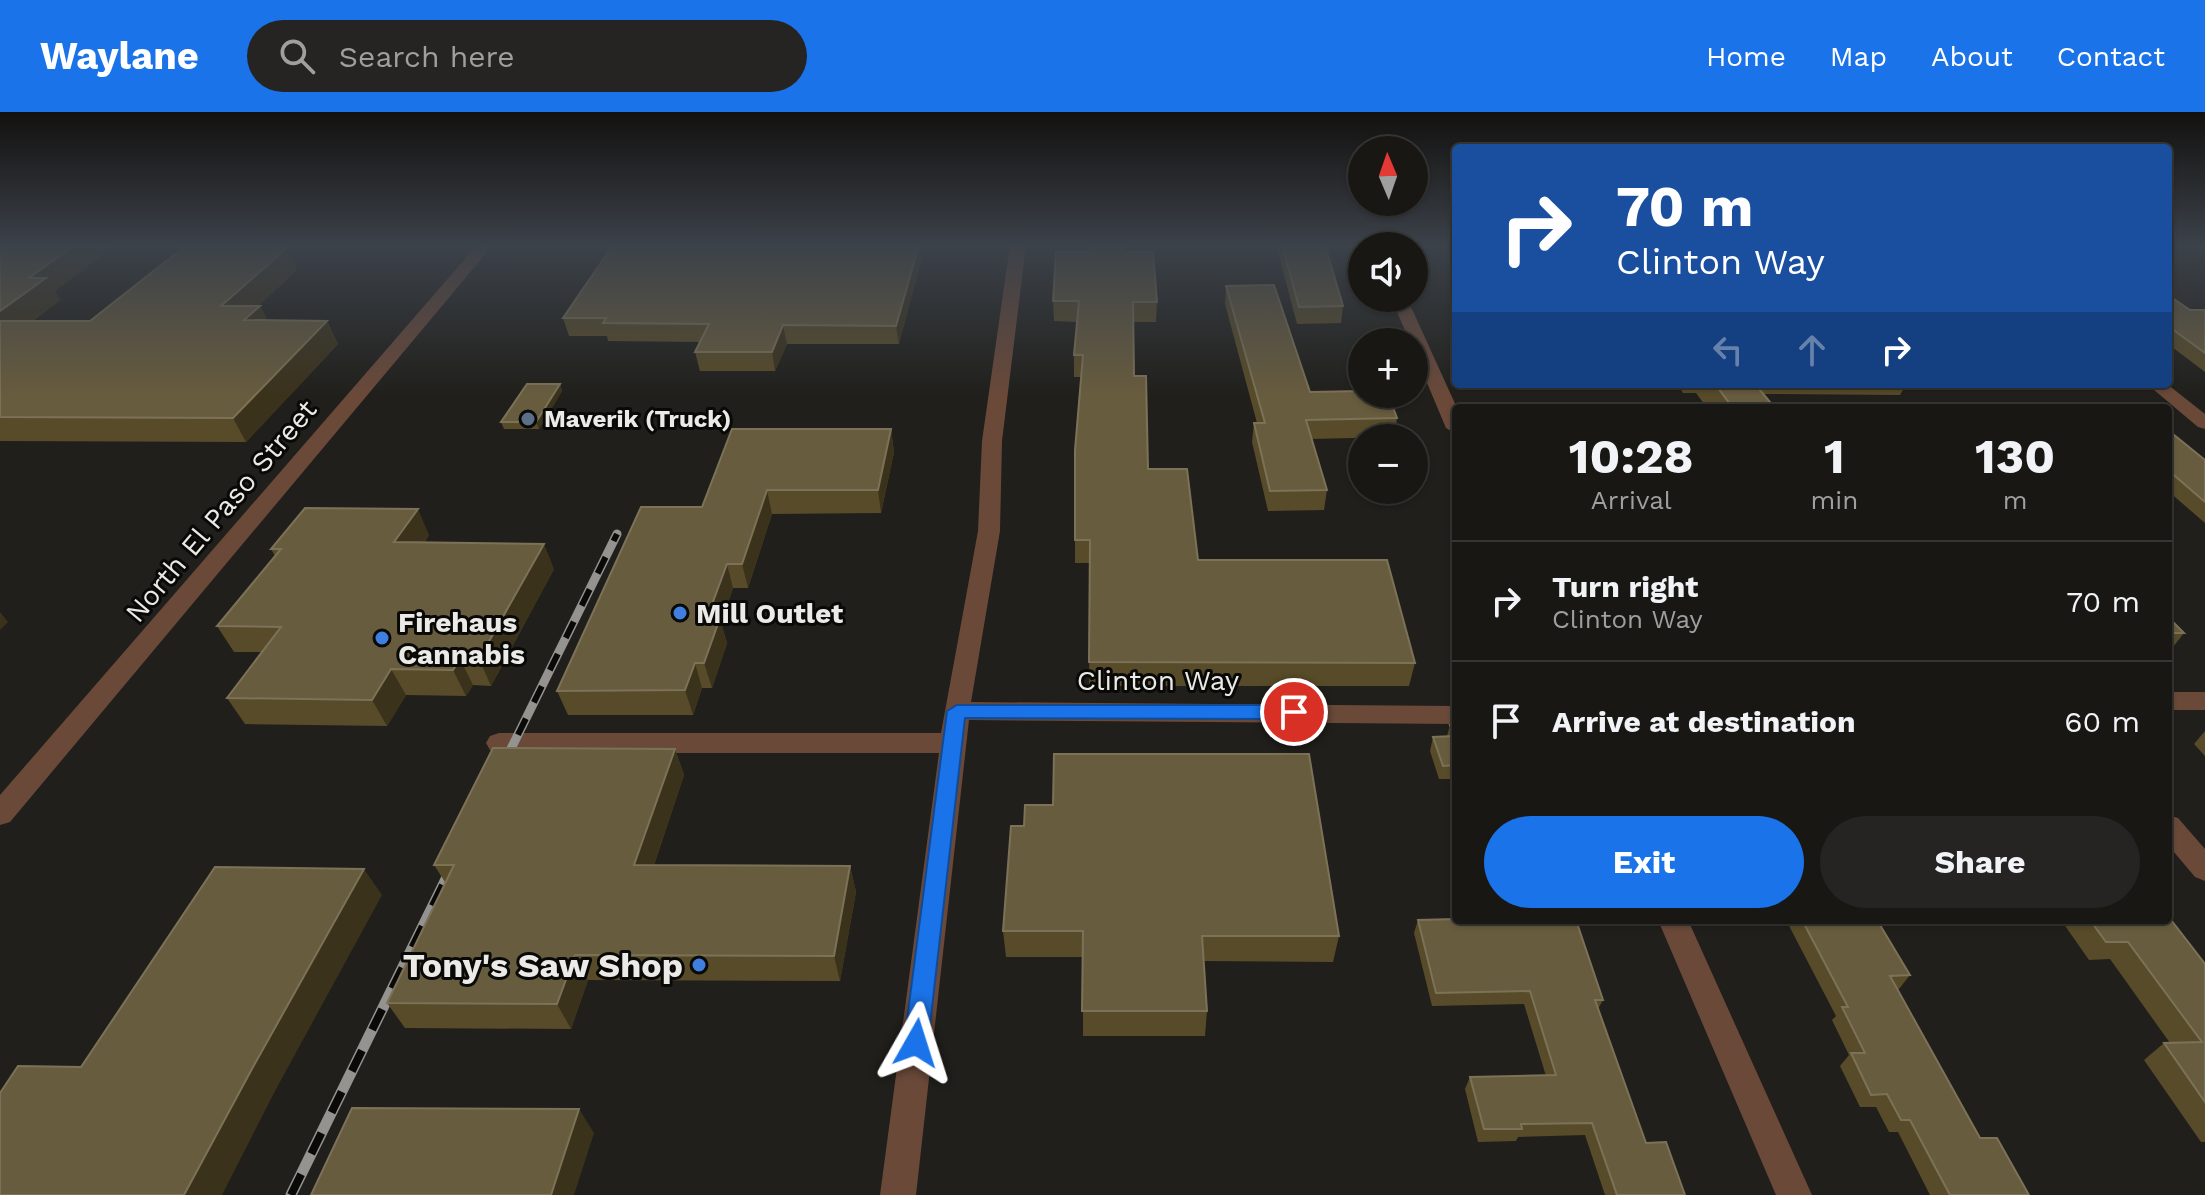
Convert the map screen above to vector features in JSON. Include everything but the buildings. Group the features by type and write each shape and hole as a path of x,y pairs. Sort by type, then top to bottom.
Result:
{"street":[{"name":"North El Paso Street","path":"0,814 442,296"},
{"path":"898,1195 957,711 989,531 992,441 1011,296"},
{"path":"1405,312 1452,419"},
{"path":"2161,388 2205,423"},
{"path":"2172,701 2205,701"},
{"name":"Clinton Way","path":"957,711 1452,715"},
{"path":"499,743 953,743"},
{"path":"2172,831 2205,869"},
{"path":"1675,924 1794,1195"}],"railway":[{"path":"502,767 617,534"},
{"path":"291,1195 454,863"}],"place":[{"name":"Maverik (Truck)","path":"528,419"},
{"name":"Mill Outlet","path":"680,613"},
{"name":"Firehaus Cannabis","path":"382,638"},
{"name":"Tony's Saw Shop","path":"699,965"}],"route":[{"path":"916,1043 957,711 1294,712"}]}
